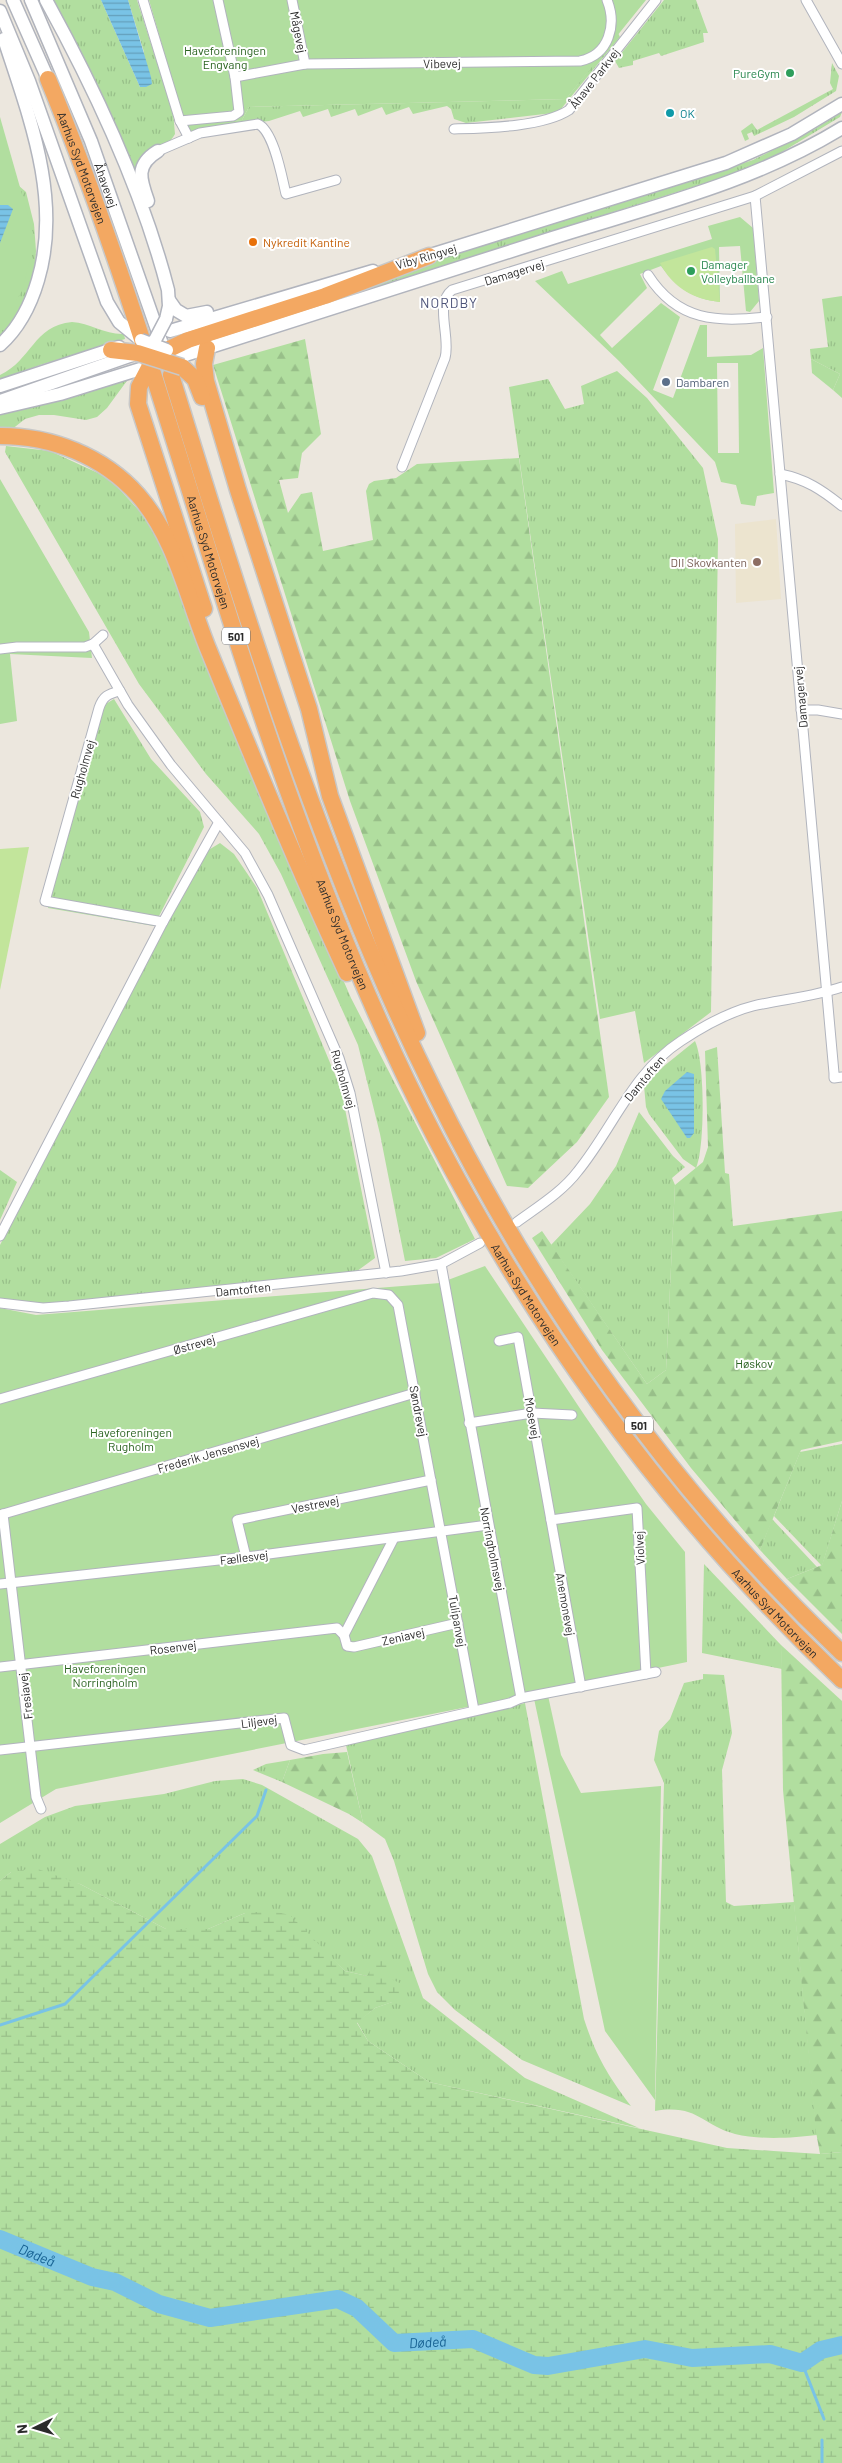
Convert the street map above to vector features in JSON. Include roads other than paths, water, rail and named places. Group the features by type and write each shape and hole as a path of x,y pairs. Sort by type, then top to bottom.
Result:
{"highway":[{"name":"Aarhus Syd Motorvejen","path":"48,79 104,224 244,661 312,857 383,1030 457,1179 524,1293 614,1423 675,1502 742,1579 842,1680"},
{"path":"111,350 158,353 325,296 429,256"},
{"path":"207,348 204,371 238,490 309,709 330,796 411,1018 474,1169"},
{"name":"Aarhus Syd Motorvejen","path":"158,353 259,653 328,848 399,1017 474,1169 559,1313 631,1415 691,1491 746,1554 842,1653"},
{"path":"158,353 195,379 215,438 238,490"},
{"path":"158,353 137,397 145,428 215,641 263,779"},
{"path":"0,436 36,439 72,449 102,464 133,490 154,516 167,540 207,644 331,939 369,1020 419,1115 457,1179"}],"main road":[{"path":"13,0 48,79"},
{"name":"Åhavevej","path":"31,0 73,95 112,196 158,353"},
{"path":"46,0 108,123 158,254 169,300 176,310 186,316 209,311 228,313"},
{"path":"0,11 29,80 103,292 112,312 125,328 158,353"},
{"path":"0,25 40,160 47,232 40,272 32,300 16,327 0,345"},
{"name":"Viby Ringvej","path":"0,408 52,396 158,353 228,313 321,284 429,256 726,163 792,134 842,104"},
{"name":"Viby Ringvej","path":"158,353 207,348 373,293 730,182 801,152 842,128"},
{"path":"158,254 159,235 144,189 141,173 145,161 163,149"},
{"path":"158,353 169,300"},
{"path":"0,386 111,350"},
{"path":"0,401 158,353"}],"street":[{"path":"143,0 180,121 189,138"},
{"path":"180,121 233,116 239,112 235,76 218,0"},
{"name":"Mågevej","path":"292,0 305,64"},
{"name":"Åhave Parkvej","path":"454,129 538,122 560,116 580,99 656,0"},
{"path":"806,0 842,64"},
{"name":"Vibevej","path":"235,76 305,64 580,61 591,58 597,53 611,32 613,23 609,4"},
{"path":"163,149 208,131 258,124 267,131 286,194 336,180"},
{"name":"Damagervej","path":"402,467 447,352 448,341 443,305 447,294 452,290 756,196 842,151"},
{"name":"Damagervej","path":"756,196 826,992 838,1077"},
{"path":"648,275 671,301 698,315 722,320 767,317"},
{"path":"780,474 799,478 813,484 842,506"},
{"path":"0,649 17,646 79,648 93,644 104,635"},
{"path":"93,644 120,691"},
{"name":"Rugholmvej","path":"163,922 45,901 99,708 107,695 120,691 171,765 244,853 268,895 339,1058 350,1093 386,1273"},
{"path":"801,710 818,710 842,714"},
{"path":"0,1236 163,922 218,822"},
{"name":"Damtoften","path":"517,1222 550,1198 577,1173 637,1084 657,1061 682,1040 725,1017 752,1006 826,992 842,987"},
{"name":"Damtoften","path":"0,1303 43,1308 69,1306 386,1273 441,1264 480,1243"},
{"name":"Norringholmsvej","path":"441,1264 521,1698"},
{"name":"Østrevej","path":"0,1399 373,1293 389,1295"},
{"name":"Søndrevej","path":"389,1295 398,1305 442,1531"},
{"name":"Mosevej","path":"498,1341 518,1337 551,1520"},
{"name":"Frederik Jensensvej","path":"2,1514 415,1393"},
{"path":"469,1423 532,1413 572,1414"},
{"name":"Vestrevej","path":"246,1557 237,1520 431,1480"},
{"name":"Violvej","path":"551,1520 637,1508 646,1674"},
{"name":"Fresiavej","path":"2,1514 22,1665 36,1797 41,1809"},
{"name":"Anemonevej","path":"551,1520 581,1688"},
{"name":"Fællesvej","path":"0,1584 246,1557 488,1525"},
{"name":"Tulipanvej","path":"442,1531 474,1710"},
{"path":"344,1635 394,1538"},
{"name":"Zeniavej","path":"344,1635 347,1646 354,1647 458,1623"},
{"name":"Rosenvej","path":"0,1667 337,1628 344,1635"},
{"path":"521,1698 581,1688 656,1672"},
{"name":"Liljevej","path":"0,1750 284,1718 290,1745 304,1750 510,1703 521,1698"}],"water":[{"path":"101,0 128,0 152,84 140,87"},
{"path":"0,205 8,205 13,209 0,243"},
{"path":"687,1072 694,1074 694,1133 690,1138 687,1138 661,1099 665,1091"}],"waterway":[{"path":"0,2025 65,2004 257,1816 266,1790"},
{"name":"Dødeå","path":"0,2239 92,2277 115,2282 159,2304 210,2318 338,2299 357,2308 394,2343 473,2339 534,2365 548,2366 645,2349 692,2358 770,2354 802,2363 821,2350 842,2345"},
{"path":"802,2363 824,2419"},
{"path":"822,2440 822,2463"}],"place":[{"name":"PureGym","path":"790,73"},
{"name":"OK","path":"670,113"},
{"name":"Nykredit Kantine","path":"253,242"},
{"name":"Damager Volleyballbane","path":"691,271"},
{"name":"Dambaren","path":"666,382"},
{"name":"DII Skovkanten","path":"757,562"}],"district":[{"name":"NORDBY","path":"449,302"}],"park label":[{"name":"Haveforeningen Engvang","path":"225,57"},
{"name":"Høskov","path":"754,1363"},
{"name":"Haveforeningen Rugholm","path":"131,1439"},
{"name":"Haveforeningen Norringholm","path":"105,1675"}]}
